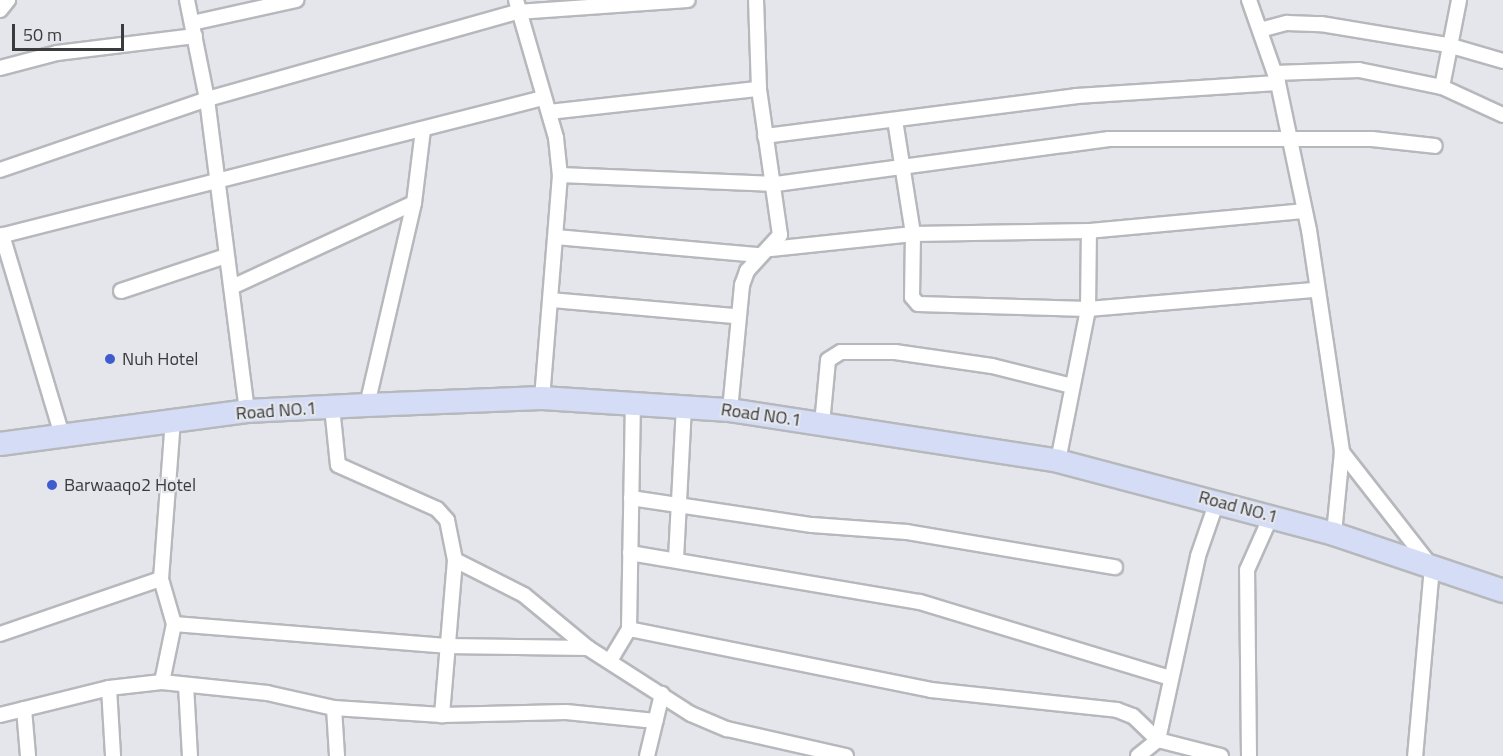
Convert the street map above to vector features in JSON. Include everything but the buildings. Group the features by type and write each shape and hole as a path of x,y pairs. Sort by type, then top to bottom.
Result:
{"highway":[{"name":"Road NO.1","path":"0,444 247,411 367,405 542,398 633,402 730,410 1058,461 1217,501 1334,534 1503,591"}],"street":[{"path":"0,10 8,0"},
{"path":"187,0 207,99 247,411"},
{"path":"0,68 57,53 194,29 296,0"},
{"path":"0,169 207,99 517,6 688,0"},
{"path":"730,410 735,316 747,271 780,235 776,184 765,136 759,89 756,0"},
{"path":"1249,0 1276,78 1292,140 1304,211 1342,452 1334,534"},
{"path":"1442,87 1448,45 1459,0"},
{"path":"517,6 549,112 560,175 542,398"},
{"path":"1260,30 1287,23 1321,24 1448,45 1503,62"},
{"path":"765,136 1076,96 1359,70 1442,87 1503,116"},
{"path":"549,112 759,89"},
{"path":"62,435 1,235 154,193 218,184 543,98"},
{"path":"895,120 913,234 912,297 918,304 1088,309 1316,290"},
{"path":"367,405 414,204 423,130"},
{"path":"560,175 776,184 1109,139 1292,140 1435,146"},
{"path":"232,287 414,204"},
{"path":"556,237 765,252 913,234 1089,231 1304,211"},
{"path":"1058,461 1088,309 1089,231"},
{"path":"121,291 226,256"},
{"path":"551,300 735,316"},
{"path":"822,424 828,360 841,352 895,352 992,366 1072,386"},
{"path":"611,658 628,629 633,402"},
{"path":"676,559 684,406"},
{"path":"332,407 338,465 437,508 447,520 455,560 442,715"},
{"path":"162,682 174,624 161,579 173,420"},
{"path":"1342,452 1432,567 1415,756"},
{"path":"631,498 812,525 907,532 1115,567"},
{"path":"1138,756 1158,740 1170,678 1217,501"},
{"path":"1249,756 1247,570 1270,516"},
{"path":"630,553 920,602 1170,678"},
{"path":"455,560 524,595 588,648 611,658 662,694 727,729 846,756"},
{"path":"0,634 161,579"},
{"path":"174,624 446,646 588,648"},
{"path":"628,629 931,690 1117,710 1133,716 1158,740 1221,756"},
{"path":"0,715 110,687 162,682 267,693 334,708 442,715 566,712 656,721"},
{"path":"186,685 190,756"},
{"path":"110,687 113,756"},
{"path":"647,756 662,694"},
{"path":"334,708 337,756"},
{"path":"24,709 27,756"}],"place":[{"name":"Nuh Hotel","path":"110,359"},
{"name":"Barwaaqo2 Hotel","path":"52,485"}]}
